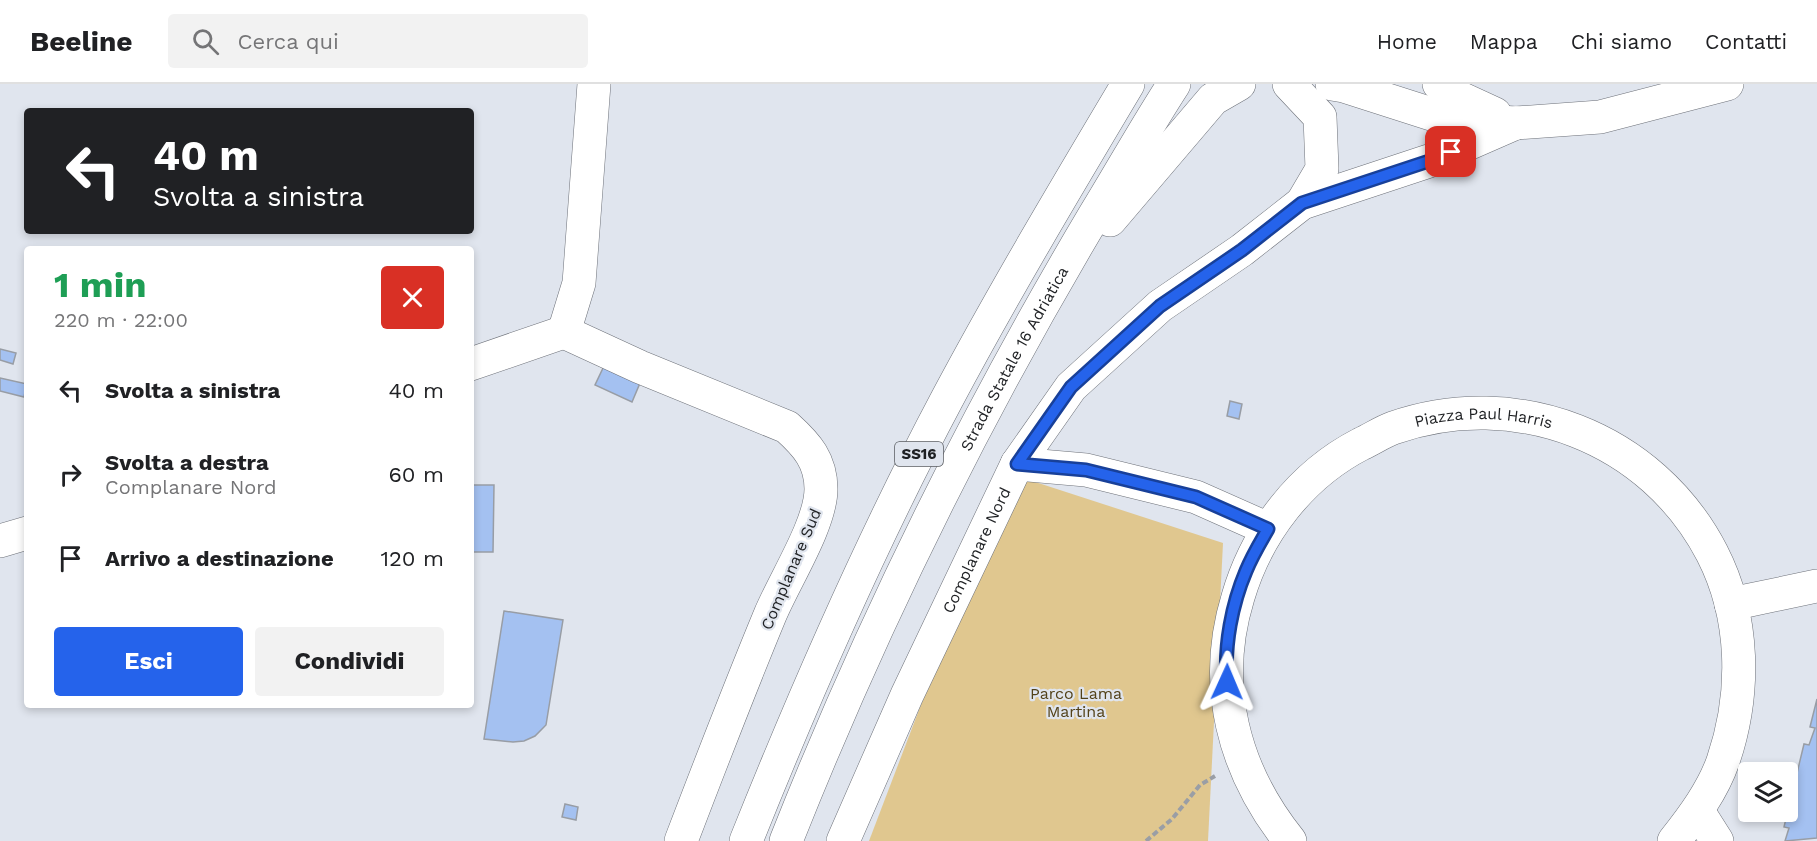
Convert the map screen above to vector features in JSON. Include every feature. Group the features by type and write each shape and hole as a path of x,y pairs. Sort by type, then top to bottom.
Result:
{"main road":[{"path":"474,363 564,333 579,283 594,84"},
{"name":"SS16","path":"746,841 840,615 916,459 1047,219 1128,84"},
{"name":"Strada Statale 16 Adriatica","path":"786,841 876,627 953,471 1050,290 1174,84"},
{"path":"1050,290 1213,99 1239,84"},
{"path":"1288,84 1320,117 1322,169 1302,203"},
{"path":"1332,84 1447,119 1516,123 1600,117 1727,84"},
{"path":"1439,84 1456,96 1516,123"},
{"name":"Complanare Nord","path":"843,841 907,695 1017,464 1071,387 1160,306 1242,250 1302,203 1429,161 1516,123"},
{"name":"Complanare Sud","path":"564,333 787,428 807,444 816,463 821,487 819,509 763,632 681,841"},
{"name":"Piazza Paul Harris","path":"1290,841 1262,802 1242,760 1229,714 1226,666 1231,618 1245,572 1268,529 1302,487 1344,453 1392,429 1444,415 1498,412 1550,421 1600,441 1646,470 1683,508 1713,554 1731,604 1740,657 1737,711 1722,763 1698,811 1674,841"},
{"path":"1017,464 1086,470 1196,497 1268,529"},
{"path":"0,541 24,533"},
{"path":"1731,604 1817,586"},
{"path":"1698,811 1717,841"}],"path":[{"path":"1146,841 1172,819 1200,785 1242,760"}],"green space":[{"name":"Parco Lama Martina","path":"1026,479 1223,543 1208,841 869,841 922,702"}],"building":[{"path":"0,349 16,353 13,364 0,360"},
{"path":"604,366 640,383 632,402 595,385"},
{"path":"0,378 24,383 24,397 0,391"},
{"path":"1230,401 1242,404 1239,419 1227,416"},
{"path":"474,485 494,485 493,552 474,552"},
{"path":"504,611 563,620 546,725 535,736 524,741 484,739"},
{"path":"1817,699 1817,838 1785,841 1789,828 1784,827 1785,822 1798,822 1798,769 1804,744 1809,745 1815,728 1810,727"},
{"path":"565,804 578,807 576,820 562,817"}],"route":[{"path":"1227,682 1226,666 1231,618 1245,572 1268,529 1196,497 1086,470 1017,464 1071,387 1160,306 1242,250 1302,203 1451,152"}]}
